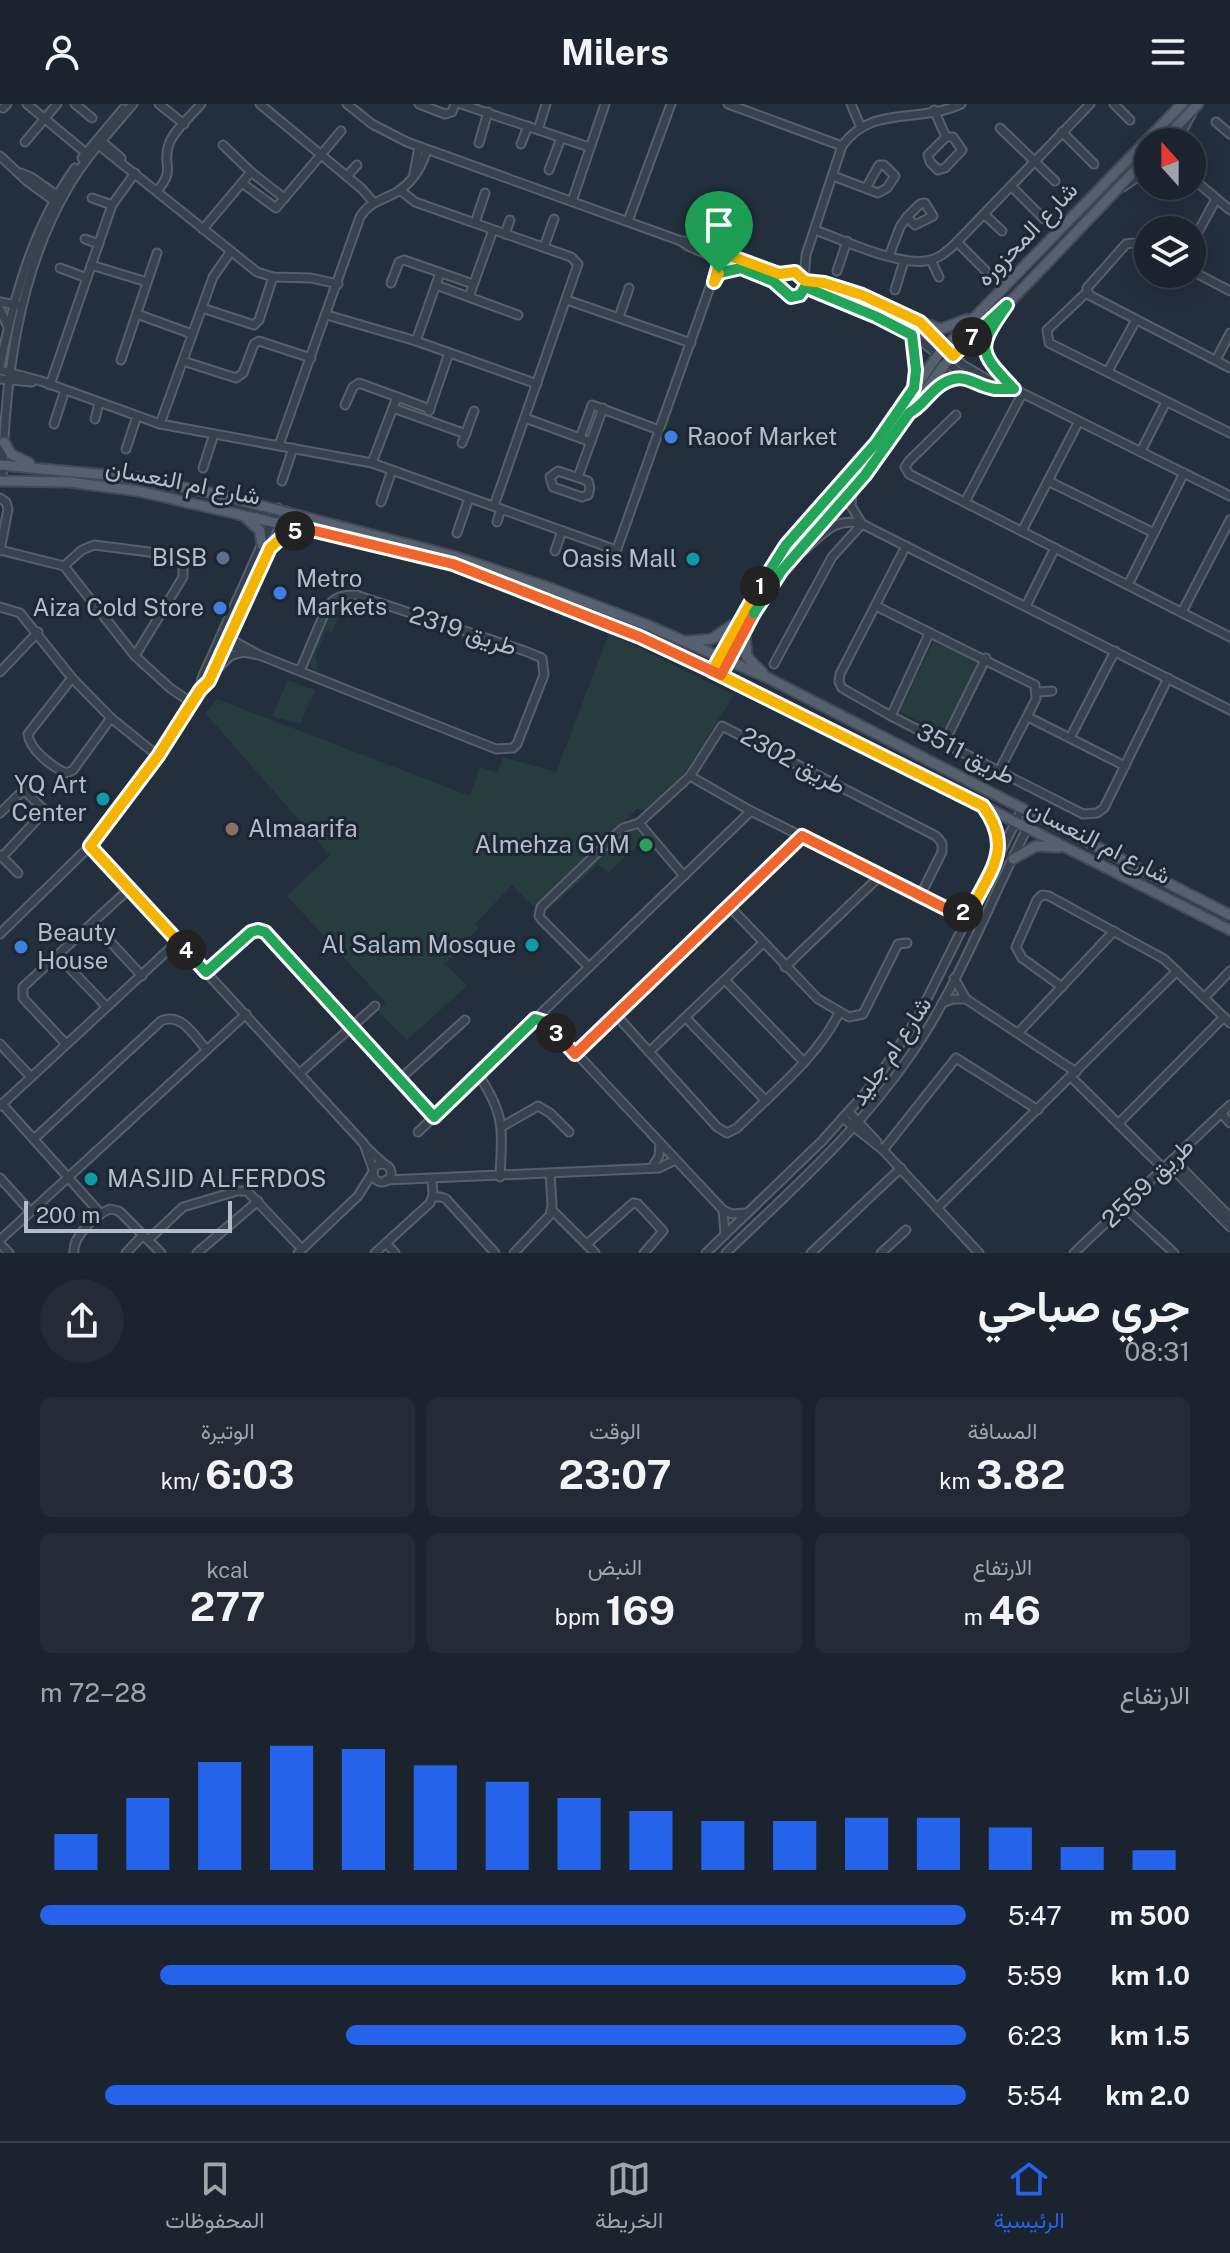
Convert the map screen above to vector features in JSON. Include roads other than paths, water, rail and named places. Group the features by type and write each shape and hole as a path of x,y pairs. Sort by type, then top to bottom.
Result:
{"main road":[{"name":"شارع المحزوره","path":"716,673 743,614 786,545 876,443 941,352 1182,104"},
{"path":"1175,128 1196,106"},
{"name":"شارع المحزوره","path":"723,660 793,557 887,447 949,360 1007,305 1134,171"},
{"path":"1007,305 990,328 985,349 990,364 1018,392"},
{"path":"920,322 945,329 980,311"},
{"path":"912,335 916,370 914,388"},
{"path":"909,413 919,408 943,384 966,377"},
{"path":"4,442 14,457 39,467"},
{"name":"شارع ام النعسان","path":"1,466 139,478 283,510 479,564 547,587 768,678 1230,915"},
{"name":"شارع ام النعسان","path":"1,481 69,482 138,491 453,564 640,637 1230,930"},
{"path":"241,513 260,531 266,546 286,534 307,529"},
{"path":"684,641 712,639 743,614"},
{"path":"746,628 744,644 747,657 768,678"},
{"path":"983,806 994,823 1000,853"},
{"path":"1013,859 1036,846 1066,848"}],"street":[{"path":"27,104 86,153"},
{"path":"25,142 57,104"},
{"path":"75,104 92,118"},
{"path":"1,481 18,291 36,238 86,153 130,104"},
{"path":"159,104 184,124"},
{"path":"157,191 168,174 169,144 201,104"},
{"path":"347,104 383,130 443,156 628,221 688,246 800,274 805,282 941,352"},
{"path":"419,104 445,114 452,112 458,104 485,109 589,147"},
{"path":"538,130 546,104"},
{"path":"572,201 605,104"},
{"path":"628,221 671,104"},
{"path":"728,104 842,146"},
{"path":"854,104 863,120"},
{"path":"723,257 780,286 785,294 794,297 802,293 806,255 842,146 863,120 897,108 934,110 961,104"},
{"path":"815,230 904,261 931,260 957,242 1090,104"},
{"path":"1114,104 1130,120"},
{"path":"262,105 347,176 374,203"},
{"path":"1184,128 1196,106"},
{"path":"479,143 485,109"},
{"path":"934,110 946,137"},
{"path":"1216,122 1230,134"},
{"path":"521,144 528,126"},
{"path":"1000,128 1055,181"},
{"path":"242,183 275,209 341,131"},
{"path":"1062,132 1094,164"},
{"path":"946,137 953,137 962,150 945,168 938,170 928,155 946,137"},
{"path":"549,170 561,138"},
{"path":"98,141 257,272 273,277 311,278 338,284"},
{"path":"10,377 0,368 7,331 58,200 98,141"},
{"path":"223,145 284,198"},
{"path":"417,171 423,148"},
{"path":"0,156 58,200"},
{"path":"279,445 360,217 374,203 400,190 433,159 443,156"},
{"path":"347,176 357,165"},
{"path":"203,229 251,172"},
{"path":"50,385 112,205 135,173"},
{"path":"833,176 866,188"},
{"path":"1114,192 1134,179"},
{"path":"1011,186 1044,219"},
{"path":"400,190 415,202 571,257 578,264 525,418 497,508 497,522"},
{"path":"1206,190 1230,210"},
{"path":"475,223 485,193"},
{"path":"92,198 112,205"},
{"path":"1206,217 1216,199"},
{"path":"984,214 1002,231"},
{"path":"889,256 907,217"},
{"path":"544,247 554,219"},
{"path":"505,234 510,220"},
{"path":"469,297 493,230"},
{"path":"85,239 99,244"},
{"path":"837,271 847,241"},
{"path":"957,242 985,270"},
{"path":"1134,243 1126,244 1087,292 1047,330 1046,338 1049,343 1230,433"},
{"path":"160,424 215,273 231,251"},
{"path":"121,360 157,253"},
{"path":"780,286 806,255"},
{"path":"714,282 723,257"},
{"path":"612,563 723,257"},
{"path":"391,283 401,260 473,284"},
{"path":"931,260 939,277"},
{"path":"895,290 904,261"},
{"path":"91,265 147,282"},
{"path":"60,268 87,278"},
{"path":"719,273 741,268"},
{"path":"416,341 440,273"},
{"path":"202,308 254,325 259,320 273,277"},
{"path":"1206,278 1230,291"},
{"path":"805,282 824,283 862,295 920,322 941,352 966,377 995,389 1018,392"},
{"path":"436,285 518,315"},
{"path":"619,317 629,288"},
{"path":"0,305 18,291"},
{"path":"1087,292 1230,368"},
{"path":"567,300 691,343"},
{"path":"0,305 18,309"},
{"path":"0,305 7,331"},
{"path":"137,314 192,334"},
{"path":"327,315 416,341 537,384"},
{"path":"1108,371 1136,320"},
{"path":"1216,360 1230,333"},
{"path":"183,361 236,378 241,375 254,344 259,341 311,358"},
{"path":"426,420 449,353"},
{"path":"949,360 1230,496"},
{"path":"0,379 10,377 50,385 160,424 372,463 616,550"},
{"path":"345,405 353,387 359,383 430,409"},
{"path":"54,424 65,390"},
{"path":"965,502 1018,392"},
{"path":"372,463 397,397"},
{"path":"1141,451 1166,402"},
{"path":"95,419 99,403"},
{"path":"580,438 592,405 659,430"},
{"path":"393,408 466,434"},
{"path":"578,477 603,408"},
{"path":"462,443 474,411"},
{"path":"956,415 909,461 905,467 909,474 1230,637"},
{"path":"126,449 137,416"},
{"path":"525,418 591,442"},
{"path":"1022,531 1079,421"},
{"path":"203,468 214,434"},
{"path":"282,481 293,448"},
{"path":"381,502 392,470"},
{"path":"555,471 578,477 590,484 590,492 585,497 553,487 549,480 555,471"},
{"path":"1128,585 1184,473"},
{"path":"1048,481 1154,533"},
{"path":"852,491 851,506 862,524"},
{"path":"0,498 6,502 8,509 0,550 64,566 135,656 170,688 192,703"},
{"path":"457,533 469,498"},
{"path":"0,933 90,846 158,756 200,690 226,641 225,629 283,510"},
{"path":"1182,612 1230,520"},
{"path":"842,522 850,527 847,538"},
{"path":"793,557 842,522 862,524 1230,710"},
{"path":"774,664 819,577 847,538 862,524"},
{"path":"555,551 562,531"},
{"path":"64,566 82,550 94,545 173,555 183,563"},
{"path":"215,670 266,546"},
{"name":"طريق 3511","path":"906,546 840,674 839,682 850,694 1083,814 1091,815 1104,808 1168,678"},
{"path":"1026,606 1055,548"},
{"path":"135,656 183,577 183,563 192,554"},
{"name":"طريق 2319","path":"226,641 259,655 496,749 504,750 517,744 545,666 542,658 525,651 356,595 343,595 327,607 300,671"},
{"path":"876,606 1035,685 1038,692 1028,717 999,771"},
{"path":"0,607 20,613 72,678 111,718 158,756"},
{"path":"0,672 38,632"},
{"path":"891,716 929,634"},
{"name":"طريق 2319","path":"226,641 251,656 259,655"},
{"path":"1070,738 1115,651"},
{"path":"200,690 230,656 243,652"},
{"path":"944,743 986,658"},
{"path":"72,678 28,734 32,746 66,773 73,770 111,718"},
{"path":"1038,692 1052,691"},
{"path":"1028,717 1125,766"},
{"name":"طريق 2302","path":"589,967 542,920 539,911 623,828 639,823 690,776 718,728 726,726 936,836 942,843 942,852 920,896"},
{"path":"690,776 751,811 949,910 961,912 972,908"},
{"path":"0,813 24,790 45,811 1,856 18,873"},
{"name":"شارع ام جليد","path":"706,1253 847,1116 874,1083 917,1019 1022,809"},
{"path":"418,1132 751,811"},
{"name":"شارع ام جليد","path":"726,1253 858,1125 912,1053 954,978 1034,815"},
{"path":"639,823 684,876"},
{"path":"575,1054 802,836"},
{"path":"90,846 364,1144 387,1167 407,1181"},
{"path":"785,967 880,876"},
{"path":"66,1044 22,995 26,984 129,889"},
{"path":"1062,987 1017,951 1017,941 1038,898 1049,896 1155,954 1227,1020 1118,1124"},
{"path":"729,906 818,999 852,1018 863,1014 898,944 907,943"},
{"path":"949,910 961,931"},
{"path":"93,923 142,976"},
{"path":"206,972 248,934 254,930 261,931 434,1117"},
{"path":"1019,1032 1114,931"},
{"path":"101,1214 1,1105 178,941"},
{"path":"649,1052 763,943"},
{"path":"57,955 107,1007"},
{"path":"937,1208 1177,971"},
{"path":"1204,998 1230,971"},
{"path":"954,978 966,999 1019,1032 1074,1075 1118,1124 1181,1172 1230,1217"},
{"path":"725,980 803,1061"},
{"path":"941,1003 966,999"},
{"path":"300,1073 375,1006"},
{"path":"616,1015 724,1133 737,1128 803,1061 839,1013"},
{"path":"9,1253 0,1242 30,1211 246,1014"},
{"path":"34,1139 161,1021 171,1017 179,1019 207,1050"},
{"path":"686,1018 765,1100"},
{"path":"535,1019 548,1023 723,1210 732,1214 748,1213"},
{"path":"400,1079 465,1020"},
{"path":"0,1044 31,1077"},
{"path":"882,1149 956,1058 1038,1110"},
{"path":"478,1074 496,1105 503,1126 500,1177"},
{"name":"طريق 2559","path":"1074,1253 1230,1105"},
{"path":"503,1126 538,1106 569,1132"},
{"path":"1221,1113 1230,1123"},
{"path":"847,1116 901,1168 979,1253"},
{"path":"364,1144 374,1178 384,1181 666,1167 674,1159"},
{"path":"652,1168 659,1156 660,1144"},
{"path":"1181,1151 1181,1172 1230,1227"},
{"path":"126,1253 183,1207 237,1191 247,1191 258,1201 300,1251 363,1190 378,1165 387,1167"},
{"path":"363,1190 390,1176 387,1167"},
{"path":"652,1168 688,1174"},
{"path":"811,1253 901,1168"},
{"path":"1154,1176 1164,1172 1181,1172"},
{"path":"514,1253 552,1210 550,1173"},
{"path":"0,1178 30,1211"},
{"path":"375,1253 430,1203 433,1197 432,1180"},
{"path":"433,1197 446,1199 495,1253"},
{"path":"197,1253 258,1201"},
{"path":"587,1244 633,1203 638,1204 663,1231 644,1253"},
{"path":"1124,1207 1174,1253"},
{"path":"74,1253 76,1239 110,1209 117,1210 161,1253"},
{"path":"552,1210 595,1253"},
{"path":"723,1210 725,1234"},
{"path":"881,1253 906,1230"},
{"path":"386,1243 395,1253"}],"place":[{"name":"Raoof Market","path":"671,437"},
{"name":"BISB","path":"223,558"},
{"name":"Oasis Mall","path":"693,559"},
{"name":"Metro Markets","path":"280,593"},
{"name":"Aiza Cold Store","path":"220,608"},
{"name":"YQ Art Center","path":"103,799"},
{"name":"Almaarifa","path":"232,829"},
{"name":"Almehza GYM","path":"646,845"},
{"name":"Al Salam Mosque","path":"532,945"},
{"name":"Beauty House","path":"21,947"},
{"name":"MASJID ALFERDOS","path":"91,1179"}]}
